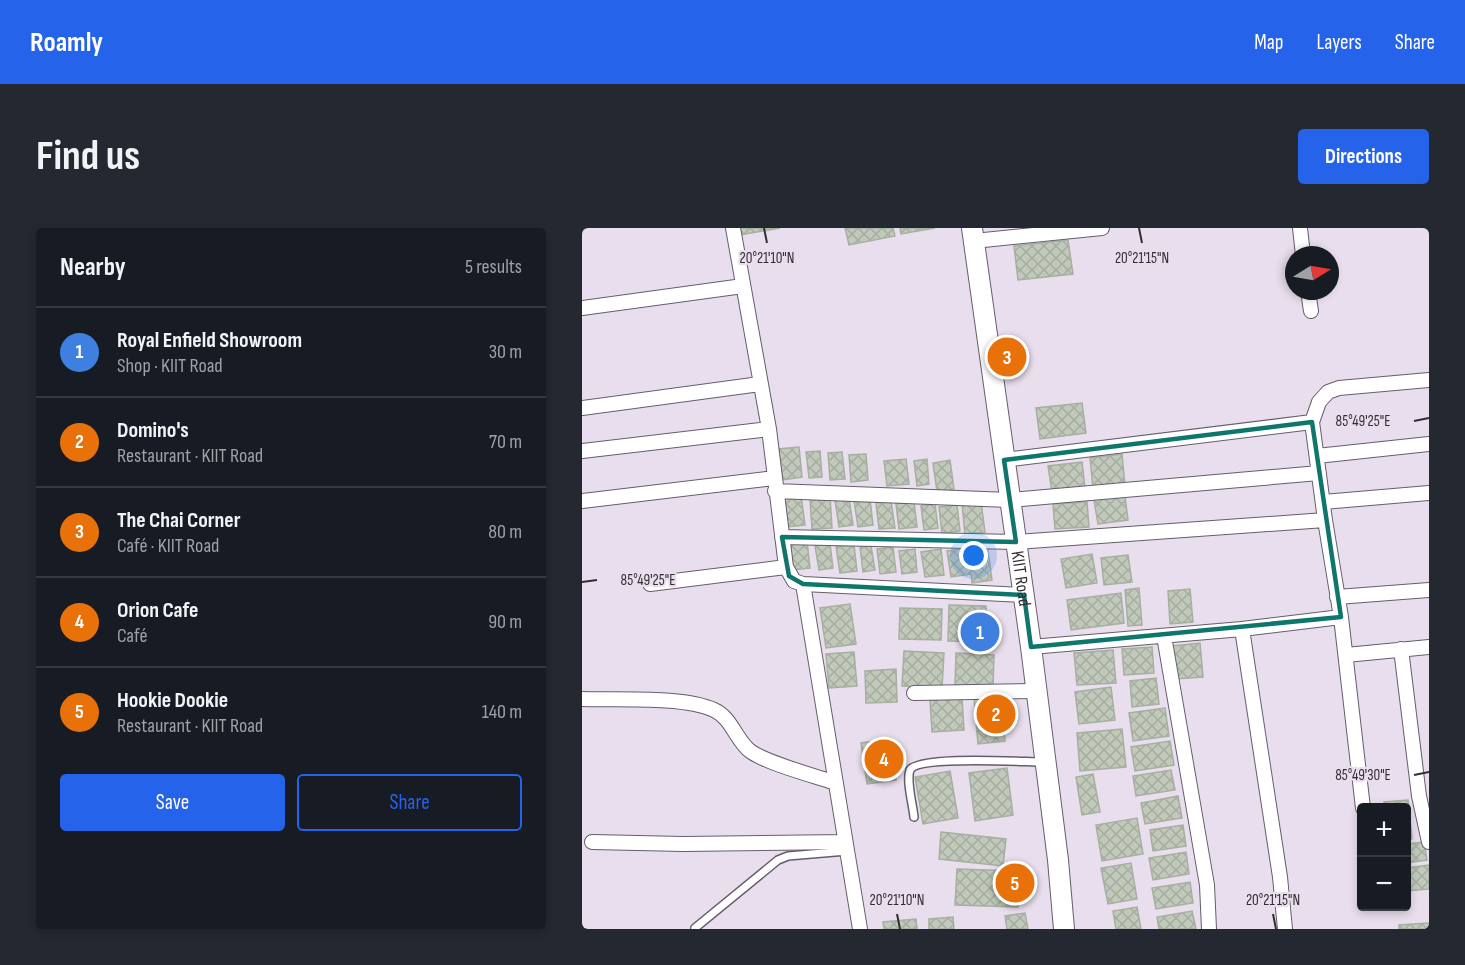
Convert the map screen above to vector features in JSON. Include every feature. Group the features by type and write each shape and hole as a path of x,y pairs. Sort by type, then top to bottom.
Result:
{"main road":[{"name":"KIIT Road","path":"973,234 1037,691 1058,860 1064,929"}],"street":[{"path":"733,228 769,429 774,484 789,576 794,581 803,584 1024,596"},
{"path":"973,234 1102,228"},
{"path":"1300,228 1302,246"},
{"path":"582,308 742,286"},
{"path":"1309,300 1311,311"},
{"path":"1363,803 1341,617 1312,422 1319,402 1328,392 1339,388 1429,380"},
{"path":"582,408 760,384"},
{"path":"1004,460 1312,422"},
{"path":"582,451 769,429"},
{"path":"1317,456 1429,444"},
{"path":"582,501 774,484 1010,500 1319,472"},
{"path":"1323,502 1429,493"},
{"path":"782,537 1016,542 1325,520"},
{"path":"650,584 786,567"},
{"path":"803,584 860,929"},
{"path":"1337,597 1429,590"},
{"path":"1031,647 1164,636 1341,617"},
{"path":"1242,628 1280,877 1285,929"},
{"path":"1164,636 1207,885 1209,929"},
{"path":"1346,656 1429,646"},
{"path":"1401,650 1424,795 1429,842"},
{"path":"914,693 1037,691"},
{"path":"582,699 683,702 707,707 718,711 728,721 743,744 758,756 836,783"},
{"path":"592,842 846,847"}],"lane":[{"path":"914,817 909,780 910,770 916,764 965,761 1045,763"},
{"path":"695,928 778,860 788,856 846,847"}],"highlighted area":[{"path":"1312,422 1341,617 1031,647 1024,595 803,584 789,576 782,537 1016,542 1004,460"}],"building":[{"path":"738,228 780,228 740,235"},
{"path":"845,228 893,228 895,236 849,245"},
{"path":"900,228 935,228 901,234"},
{"path":"1068,240 1073,274 1018,280 1014,246"},
{"path":"1082,403 1086,433 1040,439 1036,408"},
{"path":"799,447 802,477 782,480 778,449"},
{"path":"820,451 822,477 809,478 806,452"},
{"path":"842,452 845,479 830,480 828,453"},
{"path":"866,454 868,480 851,482 849,455"},
{"path":"1122,454 1125,485 1093,488 1090,458"},
{"path":"906,459 909,484 887,486 884,461"},
{"path":"927,459 929,484 917,486 914,461"},
{"path":"950,460 954,489 937,492 933,463"},
{"path":"1082,462 1085,488 1052,492 1048,466"},
{"path":"801,495 805,525 786,527 782,498"},
{"path":"1125,496 1128,520 1098,524 1094,500"},
{"path":"830,497 832,528 812,529 810,499"},
{"path":"849,498 853,525 839,527 835,500"},
{"path":"870,499 873,525 858,527 854,501"},
{"path":"891,501 895,528 879,529 876,503"},
{"path":"914,502 917,527 899,529 896,504"},
{"path":"981,502 985,532 965,535 962,504"},
{"path":"1087,502 1089,527 1055,529 1053,504"},
{"path":"935,504 938,528 924,530 921,506"},
{"path":"957,505 960,531 942,534 939,507"},
{"path":"807,541 810,568 791,570 788,544"},
{"path":"830,544 833,568 819,570 815,546"},
{"path":"854,545 857,571 840,573 836,547"},
{"path":"871,546 875,570 863,572 860,547"},
{"path":"893,547 896,572 880,574 877,549"},
{"path":"968,548 971,574 951,577 947,551"},
{"path":"915,549 917,572 902,574 899,551"},
{"path":"941,549 944,575 925,577 921,552"},
{"path":"988,550 992,580 972,583 969,553"},
{"path":"1092,554 1097,583 1066,588 1061,559"},
{"path":"1128,555 1132,582 1104,585 1101,558"},
{"path":"1139,588 1142,625 1128,626 1125,590"},
{"path":"1190,589 1193,622 1170,624 1168,591"},
{"path":"1121,593 1124,623 1071,630 1067,600"},
{"path":"850,604 856,644 826,648 820,608"},
{"path":"949,605 986,606 985,642 948,641"},
{"path":"900,608 942,609 941,640 899,639"},
{"path":"1200,643 1203,677 1175,679 1172,646"},
{"path":"1152,647 1154,673 1124,675 1122,649"},
{"path":"1113,650 1116,683 1077,685 1074,653"},
{"path":"904,651 944,653 942,688 902,686"},
{"path":"854,652 857,686 829,688 826,654"},
{"path":"956,653 994,655 993,687 955,685"},
{"path":"896,669 897,702 866,703 865,671"},
{"path":"1156,678 1159,704 1132,707 1130,681"},
{"path":"1111,687 1115,720 1079,724 1075,692"},
{"path":"1001,696 1005,741 978,744 974,698"},
{"path":"962,698 964,730 932,732 930,700"},
{"path":"1165,708 1169,736 1133,741 1129,713"},
{"path":"1122,729 1126,767 1080,771 1077,733"},
{"path":"891,739 896,780 867,784 861,743"},
{"path":"1170,741 1174,765 1135,771 1131,747"},
{"path":"1007,768 1013,815 975,821 969,773"},
{"path":"1171,770 1175,790 1136,796 1133,776"},
{"path":"950,771 958,818 923,824 915,777"},
{"path":"1093,774 1100,812 1082,815 1076,777"},
{"path":"1178,796 1182,818 1145,824 1141,803"},
{"path":"1408,800 1408,803 1384,803"},
{"path":"1137,818 1143,854 1102,861 1096,825"},
{"path":"1183,825 1186,846 1153,851 1150,830"},
{"path":"941,832 1006,839 1003,866 939,859"},
{"path":"1424,842 1427,860 1411,862 1411,843"},
{"path":"1186,852 1189,874 1153,880 1149,858"},
{"path":"1131,863 1137,899 1108,904 1101,868"},
{"path":"1429,865 1429,889 1411,891 1411,867"},
{"path":"957,869 1019,871 1018,907 955,905"},
{"path":"1190,882 1193,903 1156,909 1152,888"},
{"path":"1137,907 1141,929 1116,929 1113,911"},
{"path":"1192,911 1196,929 1159,929 1157,917"},
{"path":"1025,913 1028,929 1007,929 1005,916"},
{"path":"953,917 954,929 929,929 929,919"},
{"path":"916,919 917,929 884,929 883,922"},
{"path":"1429,923 1429,929 1399,929 1399,925"}],"place":[{"name":"The Chai Corner","path":"1007,357"},
{"name":"Royal Enfield Showroom","path":"980,632"},
{"name":"Domino's","path":"996,714"},
{"name":"Orion Cafe","path":"884,759"},
{"name":"Hookie Dookie","path":"1015,883"}]}
